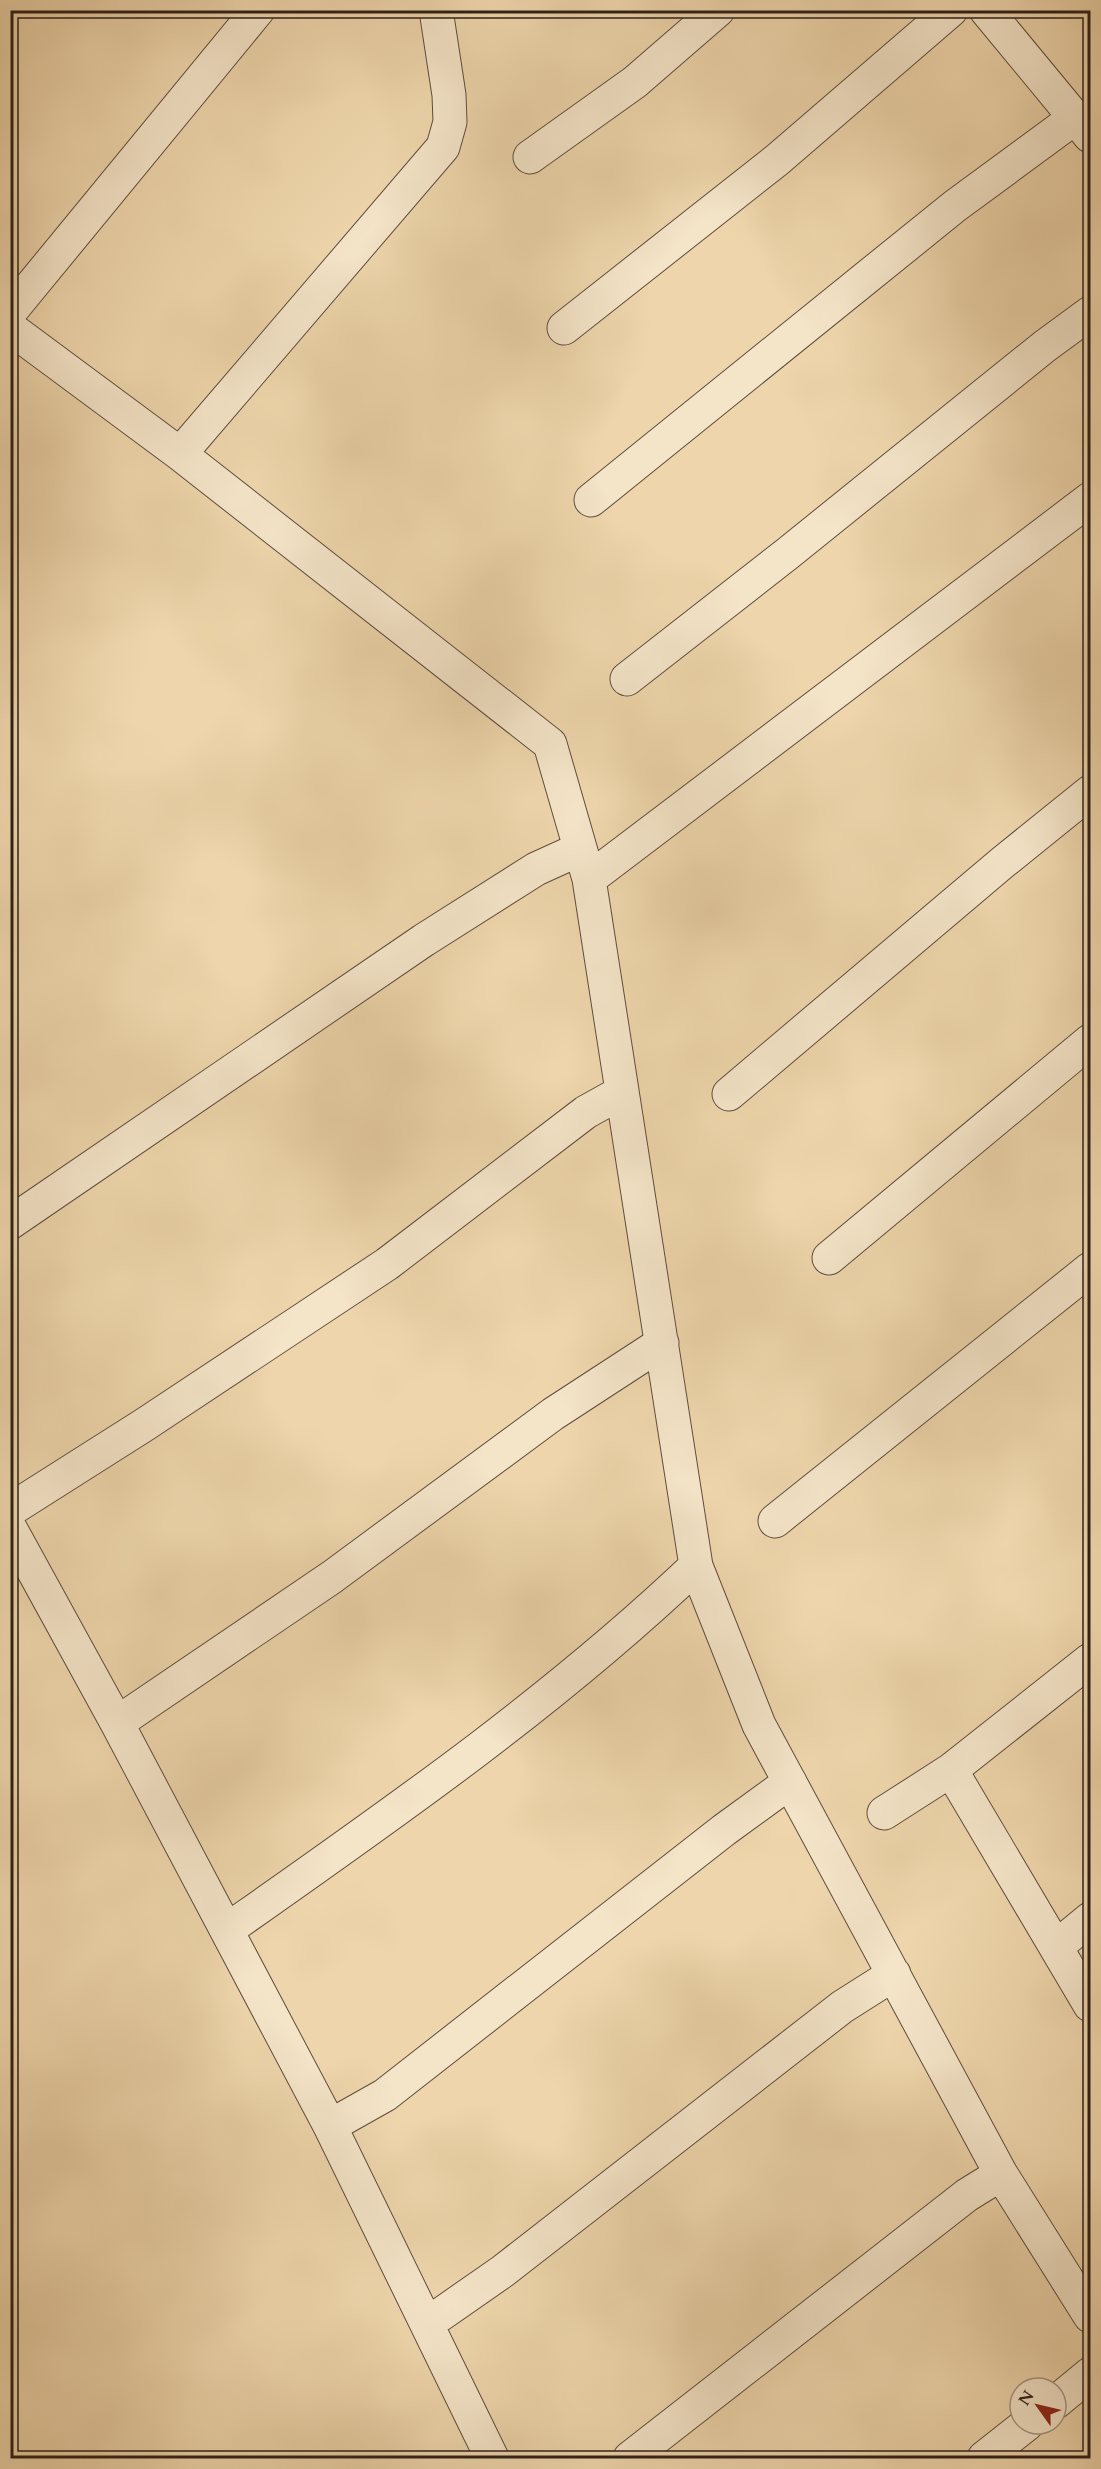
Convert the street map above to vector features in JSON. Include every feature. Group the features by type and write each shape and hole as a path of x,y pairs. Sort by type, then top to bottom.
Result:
{"street":[{"path":"10,312 258,10"},
{"path":"180,454 443,147 450,122 450,113 436,10"},
{"path":"530,157 635,82 718,10"},
{"path":"564,328 777,160 951,10"},
{"path":"591,500 955,206 1083,127 986,10"},
{"path":"627,679 787,554 1045,346 1090,313"},
{"path":"10,328 180,454 550,744 585,864 696,1566 759,1725 1001,2174 1090,2316"},
{"path":"10,1223 424,940 536,869 585,864 1090,499"},
{"path":"729,1094 1002,863 1090,792"},
{"path":"829,1258 1090,1041"},
{"path":"10,1510 144,1425 387,1264 586,1112 622,1092"},
{"path":"775,1521 1090,1269"},
{"path":"117,1723 332,1577 553,1414 662,1343"},
{"path":"10,1528 117,1723 330,2126 492,2458"},
{"path":"227,1930 405,1805 545,1699 644,1616 696,1566"},
{"path":"884,1813 951,1770 1090,1660"},
{"path":"951,1770 979,1821 1090,2005"},
{"path":"330,2126 385,2095 724,1830 790,1782"},
{"path":"1056,1947 1090,1919"},
{"path":"427,2324 503,2271 842,2007 894,1974"},
{"path":"630,2458 967,2195 1001,2174"},
{"path":"1068,2392 1090,2374"},
{"path":"984,2458 1012,2436"}]}
